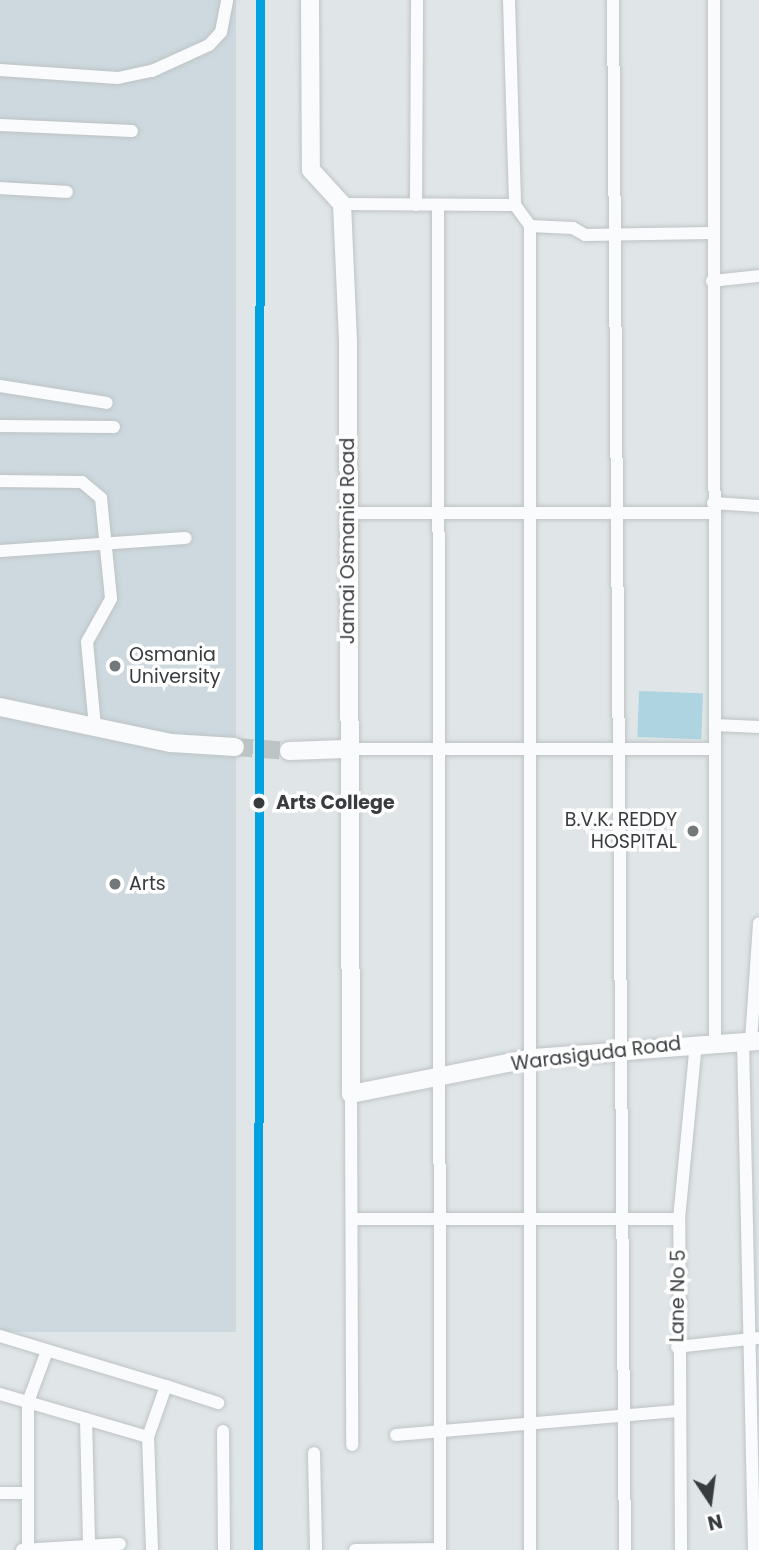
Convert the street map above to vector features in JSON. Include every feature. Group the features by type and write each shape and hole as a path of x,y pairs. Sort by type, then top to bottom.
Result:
{"street":[{"path":"0,70 118,78 152,71 209,45 221,32 227,0"},
{"path":"310,0 311,170 342,204 515,205"},
{"path":"415,205 417,0"},
{"path":"509,0 515,205 530,226 529,750 533,1058 530,1550"},
{"path":"613,0 621,512 619,750 625,1216 625,1550"},
{"path":"714,0 711,233 715,1041"},
{"path":"0,125 132,131"},
{"path":"0,188 67,192"},
{"name":"Jamai Osmania Road","path":"342,204 349,513 346,749 351,1094"},
{"path":"355,1550 440,1549 438,206"},
{"path":"530,226 616,236 711,233"},
{"path":"712,281 759,276"},
{"path":"0,386 107,403"},
{"path":"0,426 114,427"},
{"path":"0,481 82,482 96,490 110,545 111,598 87,642 95,726"},
{"path":"349,513 621,512 759,506"},
{"path":"0,551 186,538"},
{"path":"0,707 171,743 235,747"},
{"path":"715,724 759,727"},
{"path":"289,751 715,749"},
{"path":"754,1550 755,1338 751,1041 759,923"},
{"name":"Warasiguda Road","path":"351,1094 439,1079 533,1058 696,1042 751,1041"},
{"name":"Lane No 5","path":"681,1550 677,1410 679,1219 696,1042"},
{"path":"351,1094 352,1445"},
{"path":"352,1219 625,1216 679,1219"},
{"path":"0,1336 218,1403"},
{"path":"677,1346 755,1338"},
{"path":"27,1550 28,1402 47,1351"},
{"path":"152,1550 148,1437 166,1386"},
{"path":"0,1394 148,1437"},
{"path":"396,1435 439,1434 531,1419 677,1410"},
{"path":"86,1419 89,1546"},
{"path":"223,1431 224,1550"},
{"path":"314,1453 316,1550"},
{"path":"0,1493 28,1493"},
{"path":"22,1550 120,1545"}],"shaded area":[{"name":"Osmania University","path":"0,0 236,0 236,1332 0,1332"},
{"path":"639,691 703,693 701,739 637,737"}],"tunnel":[{"path":"235,747 289,751"}],"transit line":[{"path":"258,1550 260,0"}],"place":[{"name":"Osmania University","path":"115,666"},
{"name":"Arts College","path":"259,803"},
{"name":"B.V.K. REDDY HOSPITAL","path":"693,831"},
{"name":"Arts","path":"115,884"}]}
